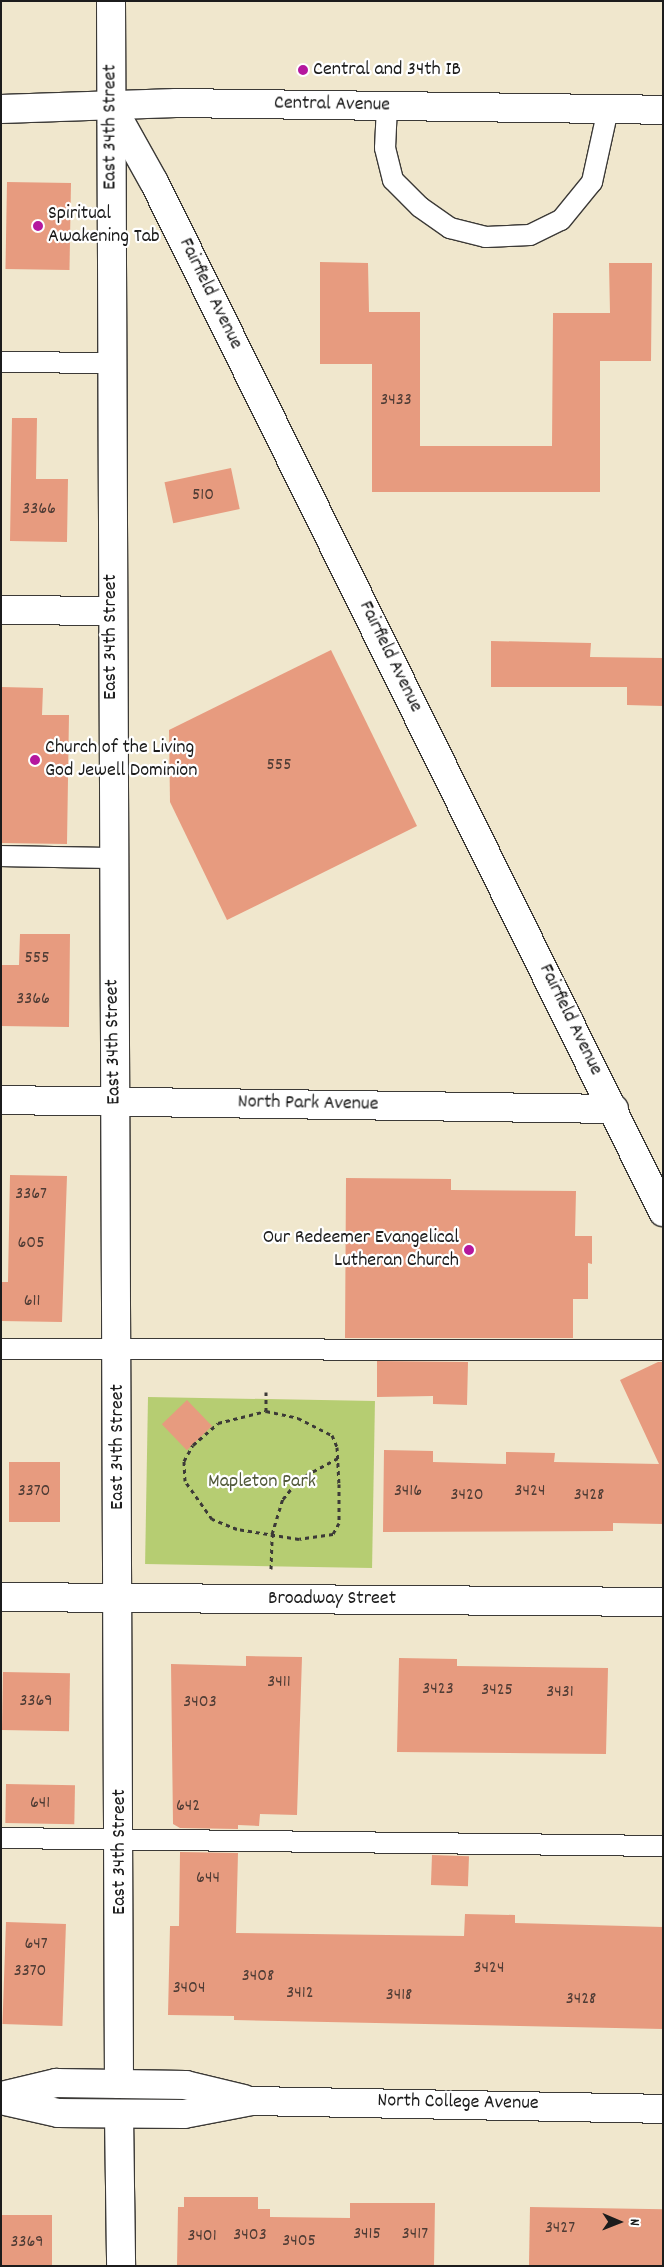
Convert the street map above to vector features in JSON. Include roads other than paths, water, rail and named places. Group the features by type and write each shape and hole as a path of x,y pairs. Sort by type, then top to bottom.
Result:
{"street":[{"name":"East 34th Street","path":"111,1 110,611 118,1350 119,2084"},
{"name":"Central Avenue","path":"1,109 112,106 387,106 663,110"},
{"name":"Fairfield Avenue","path":"112,106 154,182 614,1109 663,1212"},
{"path":"1,610 110,611"},
{"name":"North Park Avenue","path":"1,1100 114,1100 614,1109"},
{"name":"Broadway Street","path":"1,1597 663,1602"},
{"name":"North College Avenue","path":"1,2096 56,2083 186,2085 252,2101"},
{"name":"North College Avenue","path":"1,2100 58,2113 119,2114 184,2114 252,2101 663,2109"},
{"path":"119,2114 121,2266"}],"lane":[{"path":"387,106 385,148 393,180 420,208 450,228 486,236 530,235 561,220 592,182 608,109"},
{"path":"1,362 111,363"},
{"path":"1,856 113,858"},
{"path":"1,1349 663,1350"},
{"path":"1,1838 663,1846"}],"place":[{"name":"Central and 34th IB","path":"303,70"},
{"name":"Spiritual Awakening Tab","path":"38,226"},
{"name":"Church of the Living God Jewell Dominion","path":"35,760"},
{"name":"Our Redeemer Evangelical Lutheran Church","path":"469,1250"}],"park label":[{"name":"Mapleton Park","path":"262,1482"}]}
